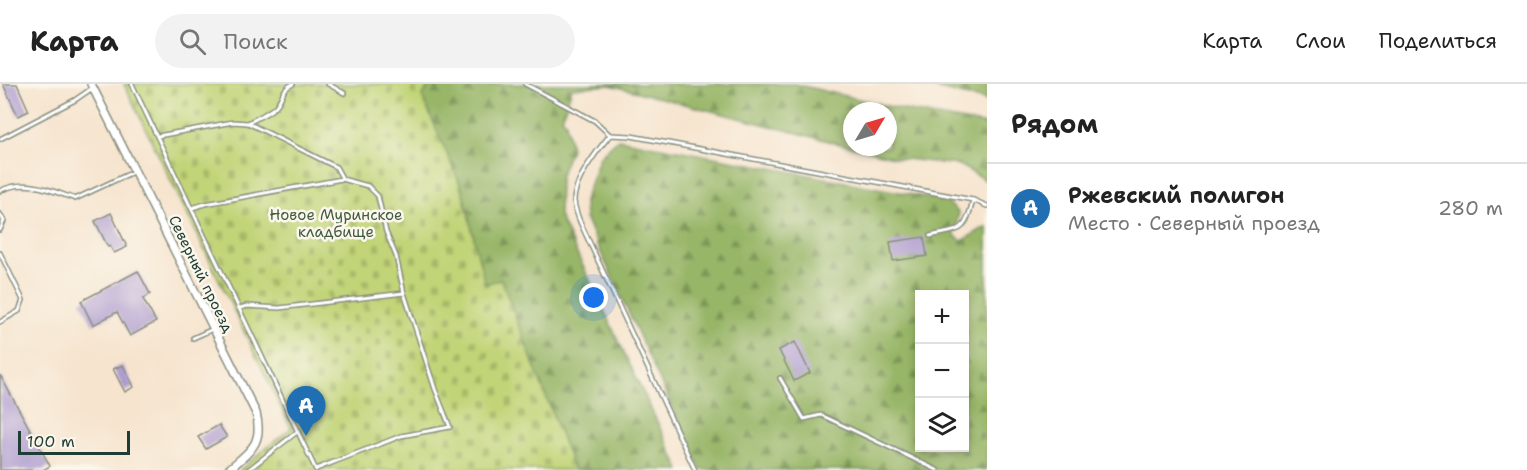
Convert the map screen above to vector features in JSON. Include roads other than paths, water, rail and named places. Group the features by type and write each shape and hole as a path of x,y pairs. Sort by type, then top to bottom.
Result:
{"street":[{"name":"Северный проезд","path":"92,86 256,413 260,429 259,435 250,450 228,470"}],"lane":[{"path":"132,84 316,470 401,436 450,427 435,389 404,293 396,255 386,231 378,196 368,186 342,179 192,208"},
{"path":"248,123 275,107 283,91 292,84"},
{"path":"328,84 344,93"},
{"path":"525,84 595,121 610,135 630,136 974,200 987,206"},
{"path":"0,139 75,100 92,86"},
{"path":"158,136 233,122 248,123 336,167 342,179"},
{"path":"610,135 595,152 581,178 575,193 574,204 580,224 695,470"},
{"path":"0,191 8,187 34,184 75,199 135,171"},
{"path":"930,236 962,229 968,221 974,200"},
{"path":"0,214 4,221 0,230"},
{"path":"0,253 23,300 19,311 0,322"},
{"path":"240,308 247,306 279,308 404,293"},
{"path":"193,339 213,329"},
{"path":"780,378 804,419 821,415 937,470"},
{"path":"248,470 297,432"}],"place":[{"name":"Ржевский полигон","path":"306,436"}],"park label":[{"name":"Новое Муринское кладбище","path":"336,224"}]}
